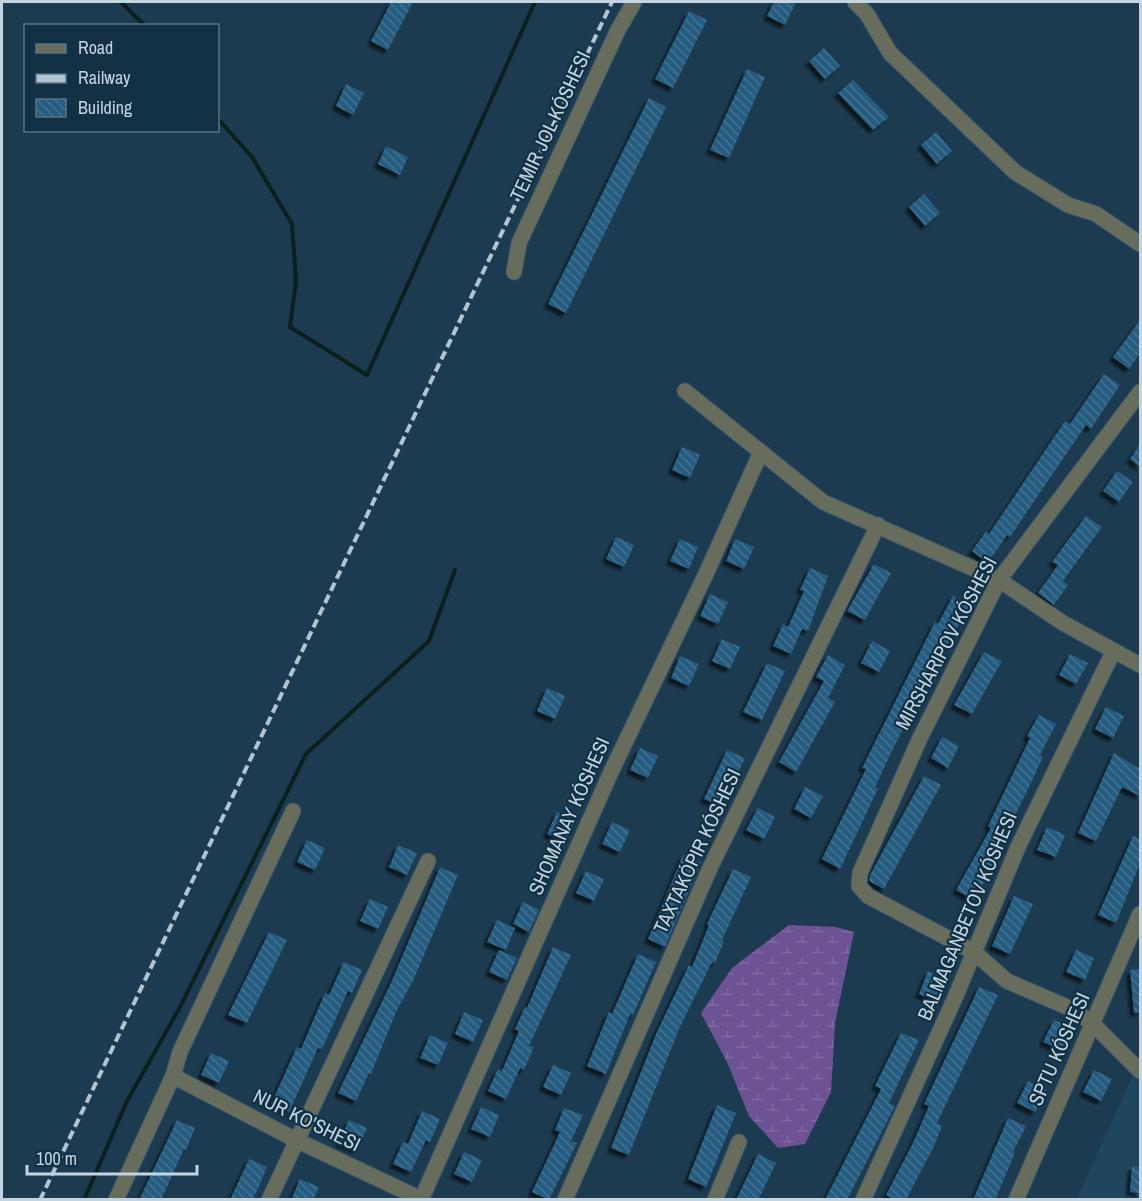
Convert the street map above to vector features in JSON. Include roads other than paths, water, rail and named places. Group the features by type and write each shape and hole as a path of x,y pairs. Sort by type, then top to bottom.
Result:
{"street":[{"name":"TEMIR JOL KÓSHESI","path":"514,272 519,243 618,30 634,2"},
{"path":"855,2 867,14 890,53 1015,172 1068,206 1096,214 1140,244"},
{"path":"685,391 823,502 999,580 1063,623 1140,665"},
{"name":"MIRSHARIPOV KÓSHESI","path":"974,952 868,896 859,885 860,873 920,738 999,580 1140,392"},
{"name":"SHOMANAY KÓSHESI","path":"422,1199 610,772 705,576 761,452"},
{"name":"TAXTAKÓPIR KÓSHESI","path":"565,1200 710,868 878,525"},
{"name":"BALMAGANBETOV KÓSHESI","path":"863,1200 1018,848 1113,652"},
{"path":"116,1200 173,1076 180,1052 293,811"},
{"path":"269,1200 428,861"},
{"name":"SPTU KÓSHESI","path":"1016,1200 1140,914"},
{"path":"974,952 1007,981 1074,1010 1093,1024 1140,1071"},
{"name":"NUR KO'SHESI","path":"173,1076 296,1140 422,1199"},
{"path":"715,1200 739,1142"}],"waterway":[{"path":"121,2 143,24"},
{"path":"219,120 252,157 292,224 296,281 290,327 367,375 535,2"},
{"path":"84,1200 127,1101 179,1009 306,754 429,641 455,570"}],"railway":[{"path":"40,1200 612,2"}]}
